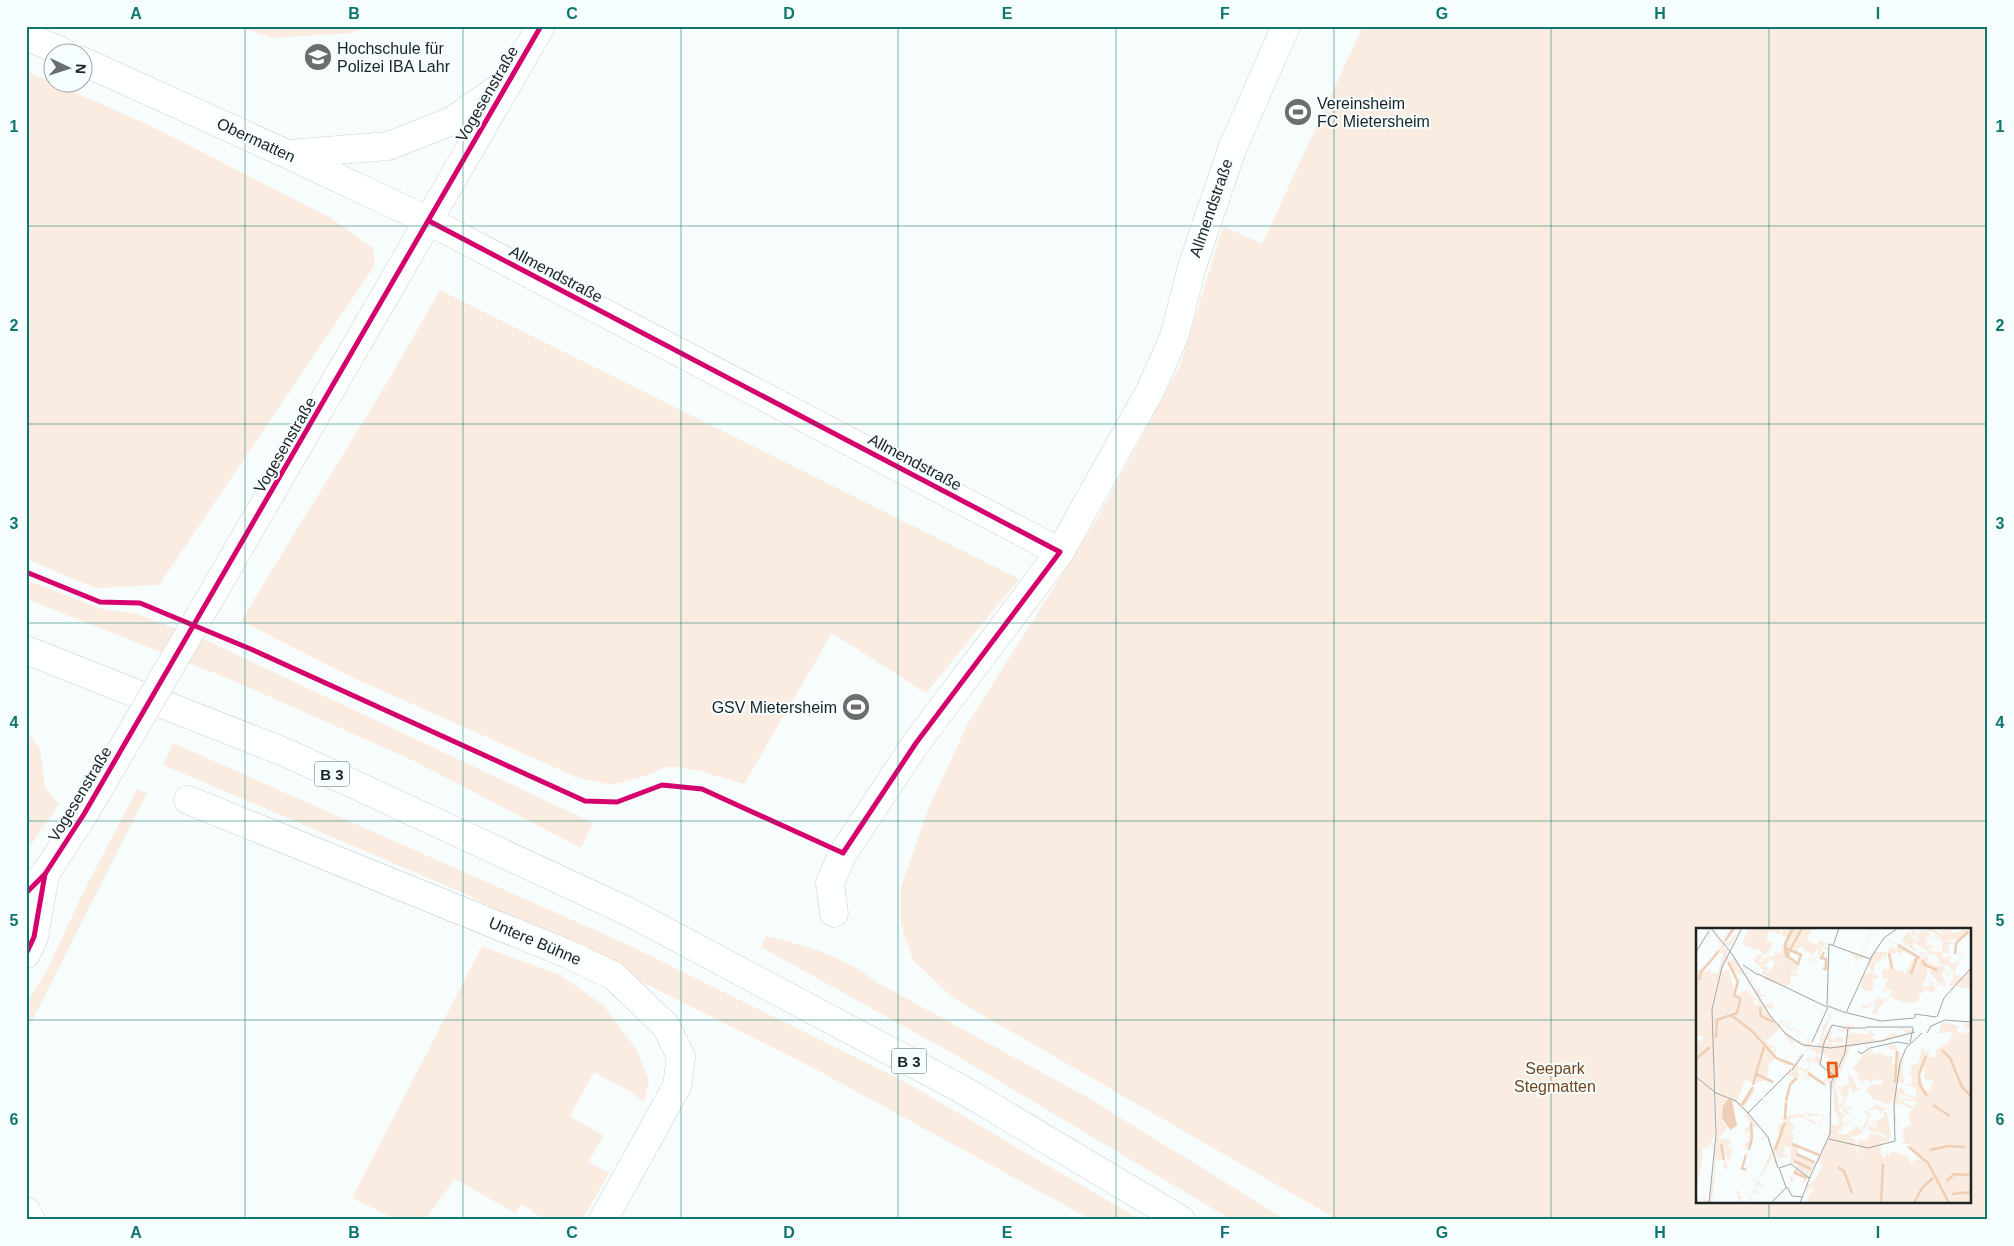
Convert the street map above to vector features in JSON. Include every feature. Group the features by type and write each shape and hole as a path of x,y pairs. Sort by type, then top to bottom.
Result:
{"street":[{"name":"Vogesenstraße","path":"26,954 34,937 36,883 84,814 541,26"},
{"name":"Allmendstraße","path":"834,913 830,883 843,853 916,743 1060,552 1150,391 1174,337 1192,266 1232,149 1286,26"},
{"path":"26,36 42,43"},
{"name":"Obermatten","path":"92,66 287,154 429,221"},
{"path":"287,154 388,146 452,121 507,83"},
{"name":"Allmendstraße","path":"429,221 1060,552"},
{"name":"B 3","path":"26,650 288,754 631,914 965,1091 1181,1220"},
{"name":"Untere Bühne","path":"188,800 568,954 614,976 666,1026 680,1057 677,1086 603,1220"},
{"path":"26,1211 31,1220"}],"green space":[{"path":"235,26 369,26 353,33 273,38"},
{"name":"Seepark Stegmatten","path":"1363,26 1988,26 1988,1220 1338,1220 953,998 913,960 901,924 901,887 929,807 967,725 1100,514 1180,366 1223,226 1262,244"},
{"path":"26,71 42,78 42,92 74,92 151,126 331,218 373,248 375,265 159,585 96,588 26,559"},
{"path":"440,290 1019,579 926,693 832,633 744,784 699,771 669,766 645,776 611,785 576,777 356,679 241,621 388,381"},
{"path":"26,580 105,610 135,613 212,643 593,823 581,848 414,761 232,680 26,599"},
{"path":"26,730 40,749 45,787 59,804 26,852"},
{"path":"173,743 631,946 905,1082 1141,1220 1092,1220 806,1064 466,894 163,765"},
{"path":"137,789 147,793 26,1033 26,1003 45,974 82,895"},
{"path":"766,936 811,948 852,966 878,983 1085,1096 1286,1220 1232,1220 952,1053 761,947"},
{"path":"482,946 560,975 603,1005 637,1050 649,1081 644,1102 629,1091 594,1072 570,1116 604,1136 588,1162 609,1173 582,1220 545,1220 522,1204 515,1213 455,1179 425,1220 397,1220 352,1198"}],"cycle path":[{"path":"26,893 45,874 84,814 541,26"},
{"path":"26,572 100,602 140,603 253,650 585,801 617,802 662,785 702,789 843,853 916,743 1060,552 429,221"},
{"path":"26,954 34,937 45,874"}],"place":[{"name":"Hochschule für Polizei IBA Lahr","path":"318,57"},
{"name":"Vereinsheim FC Mietersheim","path":"1298,112"},
{"name":"GSV Mietersheim","path":"856,707"}]}
